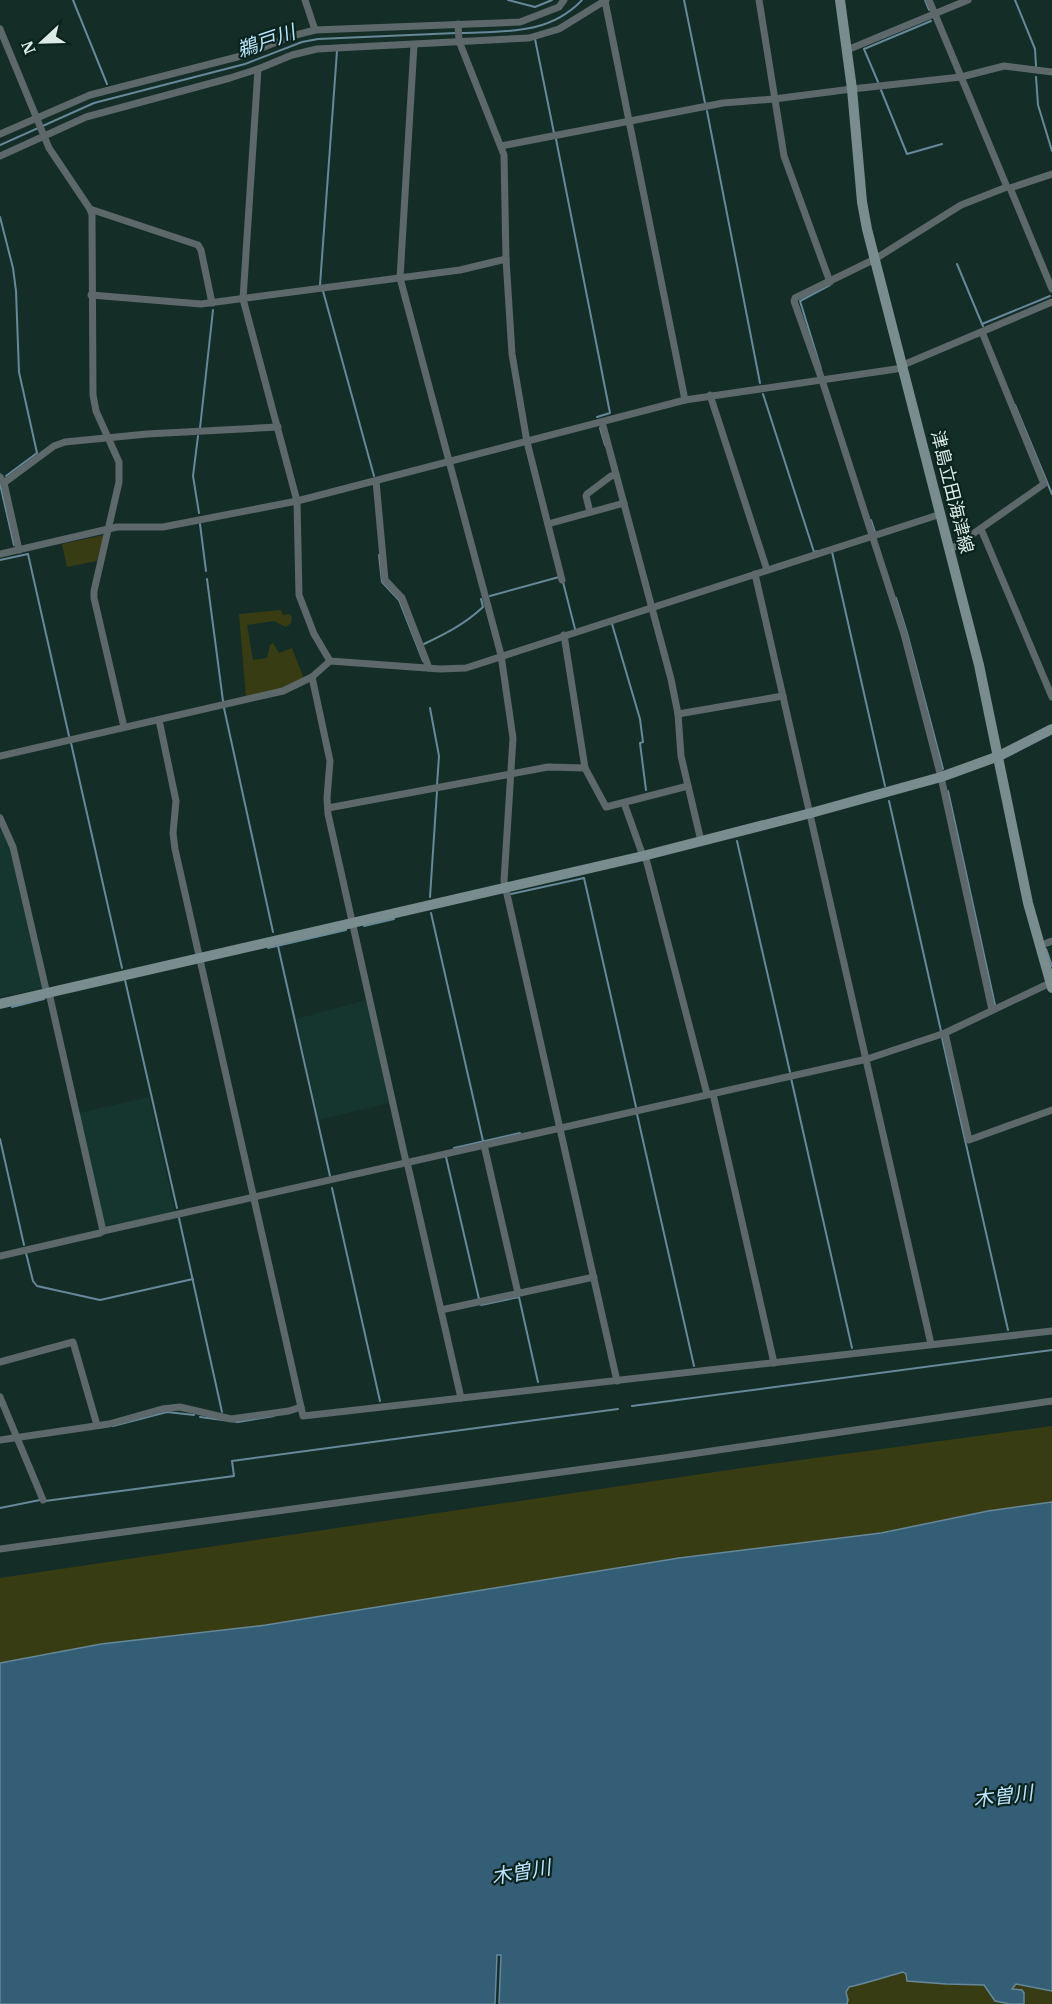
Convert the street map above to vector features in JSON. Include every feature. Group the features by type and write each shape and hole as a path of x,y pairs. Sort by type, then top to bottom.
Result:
{"street":[{"path":"305,0 315,30"},
{"path":"0,134 90,95 241,56 292,36 315,30 520,22 559,7 564,0"},
{"path":"0,156 98,113 258,69 292,55 317,49 516,40 548,33 573,21 605,0 685,400"},
{"path":"759,0 784,156 830,282"},
{"name":"津島立田海津線","path":"840,0 852,89 862,202 979,665 1028,903 1051,986"},
{"path":"929,0 1052,289"},
{"path":"847,50 968,0"},
{"path":"458,24 459,42 504,155 506,259 512,354 527,442 562,580"},
{"path":"0,29 50,148 90,208 93,395 96,411 119,462 120,482 107,530 94,598 124,727"},
{"path":"414,45 400,278 501,655 513,738 504,881 617,1381"},
{"path":"501,146 723,103 961,77 1004,66 1052,72"},
{"path":"258,69 243,299 297,501 299,595 314,634 330,661"},
{"path":"992,1010 941,777 904,634 822,380 794,301 795,298 875,259 961,205 1008,187 1052,174"},
{"path":"90,208 198,245 212,303"},
{"path":"91,295 190,305 460,270 506,259"},
{"path":"0,554 117,527 162,527 297,501 685,400 903,367 1052,302"},
{"path":"950,550 1044,484 982,332"},
{"path":"710,395 766,570"},
{"path":"602,422 671,680 678,714 681,756 702,841"},
{"path":"20,550 2,480 61,443 278,427"},
{"path":"590,512 587,494 611,476 616,475"},
{"path":"376,481 385,580 402,598 429,668"},
{"path":"548,524 624,503"},
{"path":"0,756 283,691 312,677 330,661 429,668 466,668 940,514"},
{"path":"981,529 1052,697"},
{"path":"755,574 931,1344"},
{"path":"564,635 585,768 606,807 688,786"},
{"path":"312,677 330,761 328,808 351,922 461,1398"},
{"path":"678,714 783,696"},
{"path":"159,720 176,801 173,833 175,849 303,1416 1052,1331"},
{"path":"0,1004 644,856 811,813 941,777 999,756 1052,729"},
{"path":"328,808 548,768 585,768"},
{"path":"624,803 644,856 710,1094 774,1363"},
{"path":"0,818 14,847 103,1231"},
{"path":"1039,946 1052,940"},
{"path":"0,1256 867,1059 945,1033 992,1010 1051,986"},
{"path":"945,1033 969,1140 1052,1110"},
{"path":"484,1145 518,1293"},
{"path":"441,1310 594,1277"},
{"path":"0,1362 73,1342 97,1425"},
{"path":"0,1397 43,1500"},
{"path":"0,1549 664,1458 1052,1401"},
{"path":"0,1440 18,1439 125,1420 162,1408 180,1407 231,1419 289,1411 301,1407"}],"shaded area":[{"path":"0,822 9,838 43,988 0,997"},
{"path":"366,1000 389,1103 319,1120 296,1019"},
{"path":"149,1097 175,1212 105,1226 79,1113"}],"green space":[{"path":"104,535 97,561 67,567 62,544"},
{"path":"281,610 283,615 289,614 292,617 291,623 286,627 274,621 247,625 253,660 267,658 270,645 273,643 279,653 292,648 304,679 283,689 246,697 239,614"},
{"path":"1052,1426 1052,1502 988,1511 881,1533 266,1625 101,1644 0,1663 0,1578 735,1469"},
{"path":"903,1972 908,1981 984,1985 995,2001 1010,2004 847,2004 846,1992 849,1987"},
{"path":"1016,1984 1052,1991 1052,2004 1024,2004 1025,1997 1022,1990 1012,1987"}],"water":[{"name":"木曽川","path":"1052,1502 1052,1991 1016,1984 1012,1989 1022,1990 1024,2004 1010,2004 995,2001 984,1985 907,1981 906,1974 903,1972 849,1987 846,1992 847,2004 499,2004 501,1955 497,1955 495,2004 0,2004 0,1663 101,1644 266,1625 679,1558 881,1533 988,1511"}],"waterway":[{"path":"73,0 107,84"},
{"path":"508,0 535,7 552,0"},
{"name":"鵜戸川","path":"461,33 510,31 541,25 556,20 582,0"},
{"path":"684,0 705,103"},
{"path":"925,0 929,10"},
{"path":"1015,0 1035,49 1036,66"},
{"path":"878,82 864,49 931,21"},
{"name":"鵜戸川","path":"0,145 94,103 245,64 302,42 318,39 456,33"},
{"path":"535,39 554,133"},
{"path":"320,285 337,51"},
{"path":"1036,77 1038,105 1052,151"},
{"path":"881,90 907,154 942,144"},
{"path":"707,111 760,383"},
{"path":"556,139 610,413 597,417"},
{"path":"0,217 13,268 16,291 19,372 37,453 6,476"},
{"path":"957,264 982,324"},
{"path":"821,369 800,301 830,285"},
{"path":"323,291 374,476"},
{"path":"983,326 982,324 1050,296"},
{"path":"200,428 213,310"},
{"path":"763,394 814,552 817,551"},
{"path":"1015,405 1052,494"},
{"path":"600,428 605,445"},
{"path":"198,436 193,476 199,513"},
{"path":"0,484 14,545"},
{"path":"871,520 875,532"},
{"path":"200,524 206,571"},
{"path":"832,552 885,786"},
{"path":"0,560 28,554 69,736"},
{"path":"379,555 382,582 399,600 423,661"},
{"path":"490,596 559,577"},
{"path":"207,579 223,701"},
{"path":"563,582 575,629"},
{"path":"896,598 943,769"},
{"path":"424,644 469,619 483,607 481,599"},
{"path":"612,624 640,719 643,742 640,743 646,790"},
{"path":"224,708 273,932"},
{"path":"430,708 439,756 437,785"},
{"path":"71,743 122,968"},
{"path":"430,897 437,791"},
{"path":"948,791 995,1005"},
{"path":"889,801 941,1031"},
{"path":"737,841 790,1072"},
{"path":"511,894 584,878 636,1107"},
{"path":"431,913 483,1141"},
{"path":"364,926 394,919"},
{"path":"268,948 346,930"},
{"path":"278,946 330,1176"},
{"path":"1046,949 1052,966"},
{"path":"125,980 177,1208"},
{"path":"12,1007 44,999"},
{"path":"942,1038 1008,1330"},
{"path":"791,1078 852,1348"},
{"path":"637,1114 694,1366"},
{"path":"454,1148 520,1133"},
{"path":"0,1139 24,1245"},
{"path":"446,1157 479,1299"},
{"path":"332,1188 380,1401"},
{"path":"179,1218 222,1412"},
{"path":"26,1253 33,1281 37,1286 100,1300 193,1279"},
{"path":"481,1305 519,1297 538,1382"},
{"path":"632,1406 1052,1350"},
{"path":"45,1501 234,1476 232,1461 618,1409"},
{"path":"113,1426 167,1412 194,1415"},
{"path":"200,1417 238,1422 274,1416"},
{"path":"0,1508 40,1500"}]}
